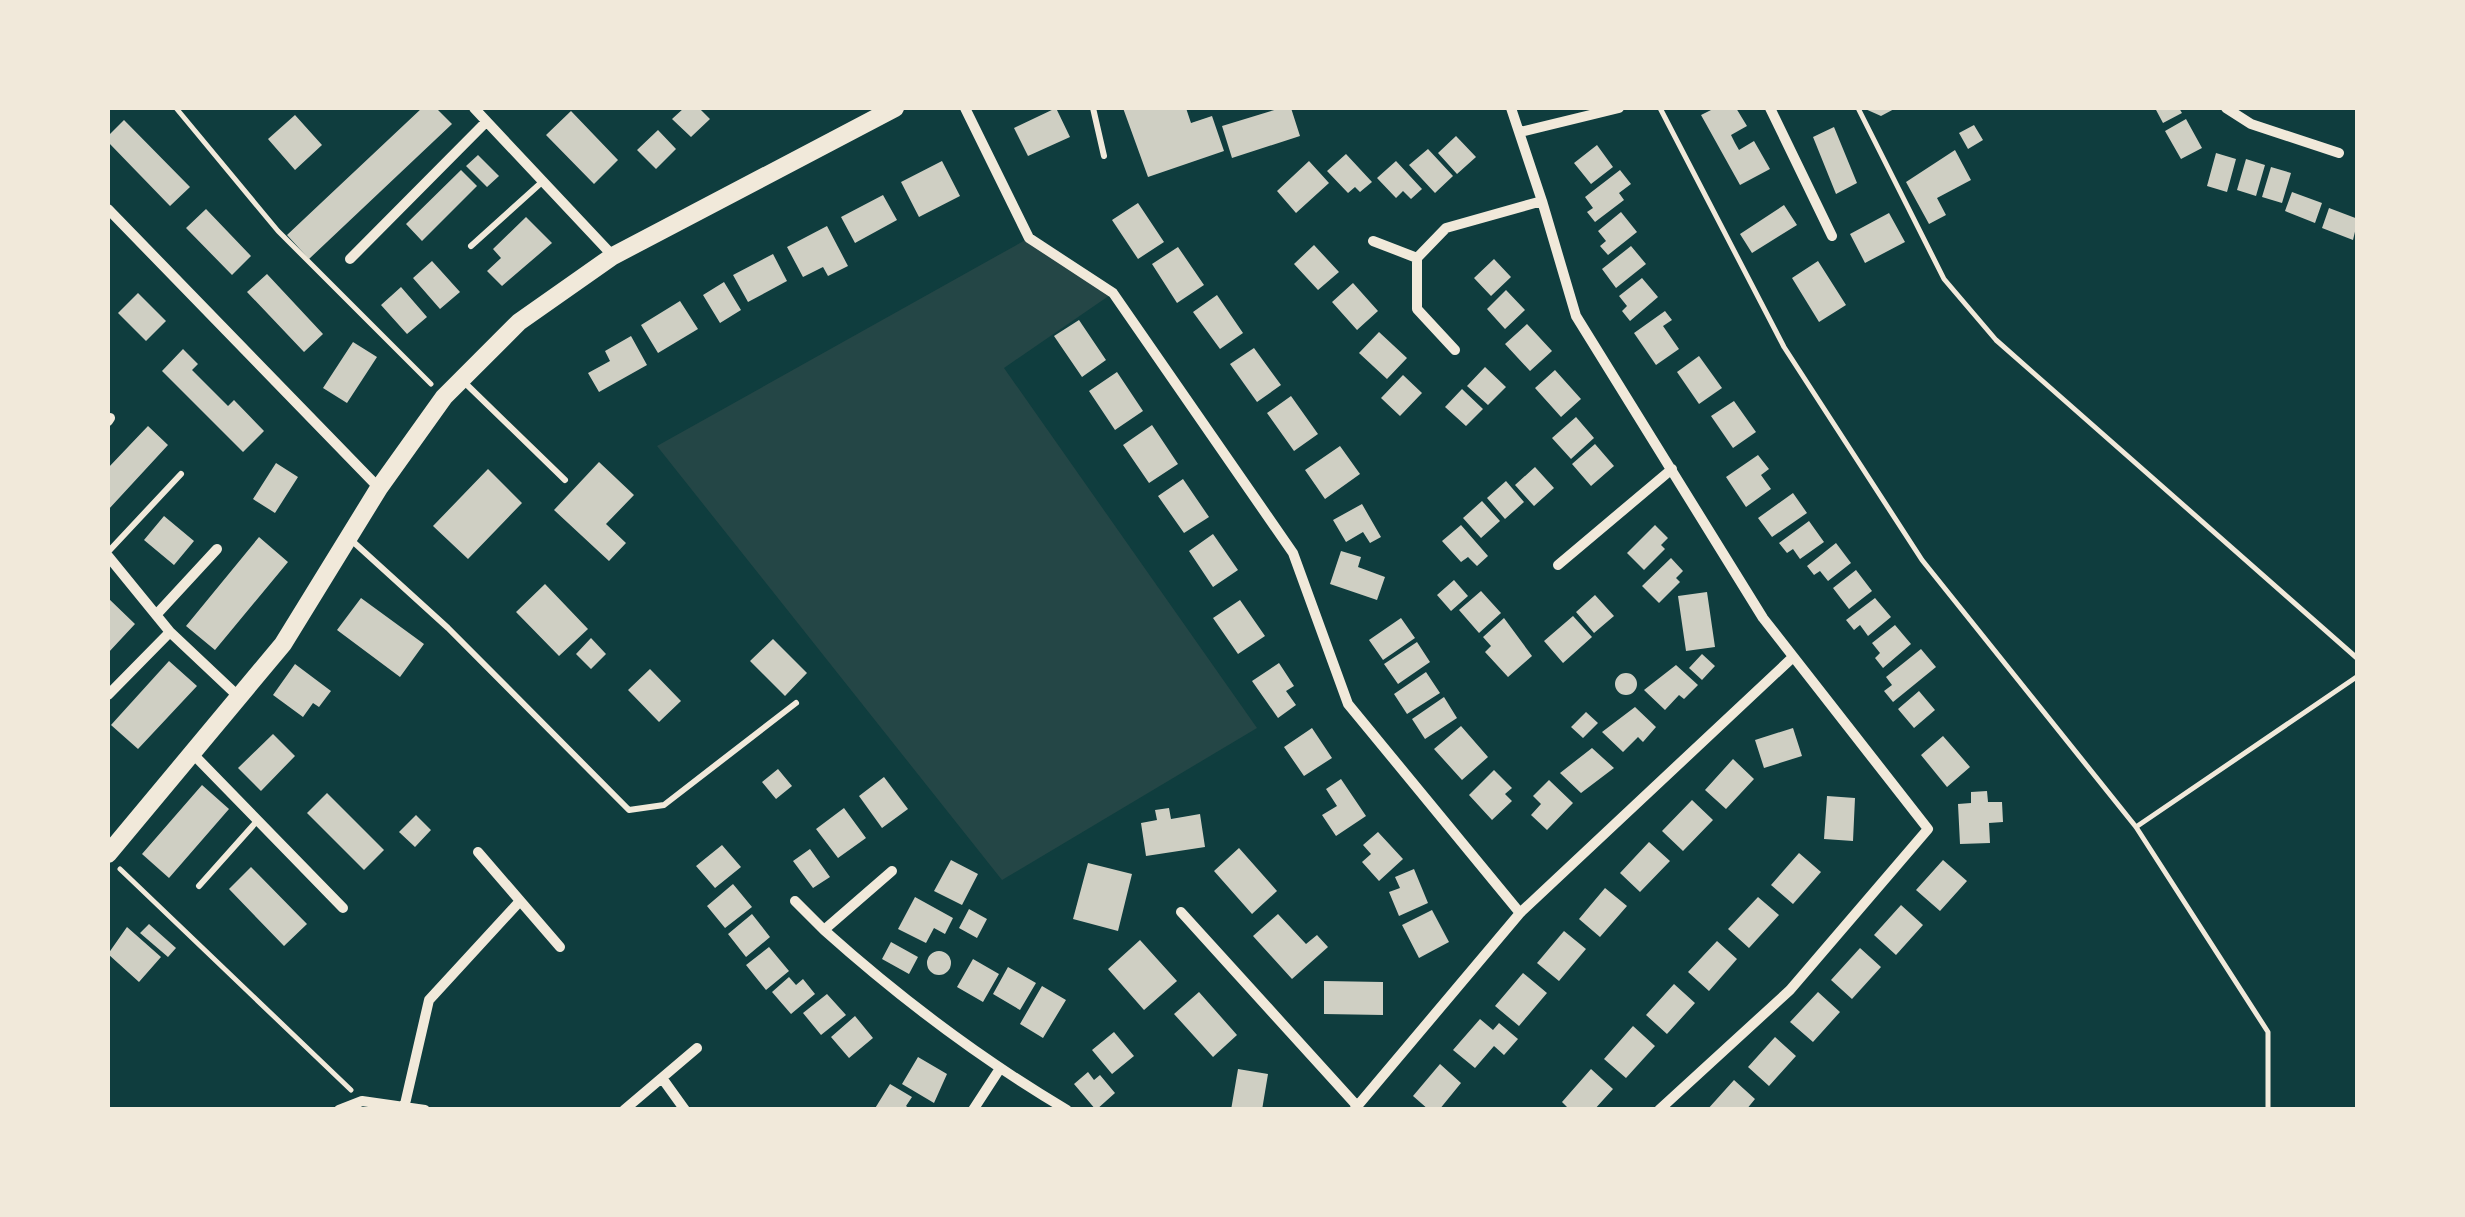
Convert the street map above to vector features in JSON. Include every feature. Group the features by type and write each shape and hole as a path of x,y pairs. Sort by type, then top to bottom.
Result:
{"main road":[{"path":"108,855 283,644 379,488 444,396 518,322 613,256 894,108"}],"street":[{"path":"474,108 613,256"},
{"path":"964,108 1029,238 1113,293 1292,553 1348,704 1520,912"},
{"path":"1510,108 1576,316 1792,658 1928,828 1790,990 1659,1110"},
{"path":"1520,132 1619,108"},
{"path":"1770,108 1832,236"},
{"path":"2226,108 2251,124 2339,153"},
{"path":"350,259 485,123"},
{"path":"1455,350 1417,309 1418,258 1446,228 1542,201"},
{"path":"108,209 379,488"},
{"path":"1373,241 1418,258"},
{"path":"1558,564 1672,470"},
{"path":"156,615 217,548"},
{"path":"108,554 170,632 240,698"},
{"path":"108,695 170,632"},
{"path":"1181,912 1356,1108 1520,912 1792,658"},
{"path":"194,755 343,908"},
{"path":"478,852 560,947"},
{"path":"824,930 892,872"},
{"path":"405,1104 429,1000 520,901"},
{"path":"795,901 891,990 999,1070 1067,1110"},
{"path":"624,1110 698,1048"},
{"path":"973,1110 999,1070"},
{"path":"662,1078 685,1110"},
{"path":"340,1110 362,1102 405,1104 425,1110"}],"lane":[{"path":"1092,108 1104,156"},
{"path":"471,246 542,182"},
{"path":"461,380 565,480"},
{"path":"108,554 181,474"},
{"path":"348,537 448,628 629,810 664,805 796,702"},
{"path":"198,886 258,821"}],"path":[{"path":"176,108 278,231 444,396"},
{"path":"1660,108 1784,347 1922,560 2136,827 2268,1032 2268,1110"},
{"path":"1858,108 1944,279 1996,340 2358,659"},
{"path":"2136,827 2358,676"},
{"path":"108,855 362,1102"}],"shaded area":[{"path":"1029,238 1113,293 1004,368 1257,728 1002,880 657,446"}],"building":[{"path":"422,108 436,108 452,124 309,259 287,235"},
{"path":"684,108 699,108 710,119 691,137 672,119"},
{"path":"1056,108 1070,137 1028,156 1014,128"},
{"path":"1123,108 1186,108 1191,123 1212,116 1224,151 1148,177"},
{"path":"1291,108 1300,136 1232,158 1222,126"},
{"path":"1715,108 1736,108 1747,126 1731,135 1735,143 1739,150 1754,141 1770,169 1740,185 1701,115"},
{"path":"1863,108 1896,108 1881,116"},
{"path":"2155,108 2179,108 2182,113 2163,123"},
{"path":"571,111 618,160 594,184 546,135"},
{"path":"295,115 322,145 295,170 268,139"},
{"path":"2186,119 2202,148 2181,159 2165,131"},
{"path":"124,120 190,187 170,206 108,142 108,136"},
{"path":"1974,125 1983,140 1968,149 1959,133"},
{"path":"1834,127 1857,183 1836,194 1813,137"},
{"path":"658,130 676,149 656,169 637,150"},
{"path":"1456,136 1476,157 1457,174 1438,153"},
{"path":"1597,145 1613,167 1591,184 1574,163"},
{"path":"1428,149 1453,176 1435,193 1409,165"},
{"path":"1955,150 1971,180 1937,198 1946,215 1929,224 1906,182"},
{"path":"2216,153 2236,159 2227,192 2207,186"},
{"path":"1346,154 1372,182 1360,192 1355,187 1348,193 1327,171"},
{"path":"478,155 499,176 487,187 466,166"},
{"path":"2246,159 2265,165 2256,196 2237,190"},
{"path":"942,161 960,196 919,217 901,182"},
{"path":"1309,161 1329,183 1296,213 1277,191"},
{"path":"1396,161 1422,189 1411,199 1403,191 1396,198 1377,178"},
{"path":"2271,167 2291,173 2282,203 2262,197"},
{"path":"461,170 477,186 422,241 406,224"},
{"path":"1620,170 1631,184 1619,193 1624,200 1595,222 1587,212 1593,208 1585,197"},
{"path":"2292,192 2322,203 2315,223 2285,211"},
{"path":"883,195 897,220 855,243 841,217"},
{"path":"1138,203 1164,242 1138,259 1112,220"},
{"path":"1784,205 1797,225 1752,253 1740,234"},
{"path":"2329,208 2358,219 2353,240 2322,228"},
{"path":"206,209 251,256 232,275 186,228"},
{"path":"1621,212 1637,232 1608,255 1600,246 1606,241 1598,231"},
{"path":"1889,213 1905,242 1865,263 1850,234"},
{"path":"526,217 552,243 502,286 487,271 501,258 493,249"},
{"path":"827,226 848,266 828,276 823,267 803,277 787,247"},
{"path":"1314,245 1339,272 1318,290 1294,264"},
{"path":"1631,246 1646,264 1616,288 1602,269"},
{"path":"1178,247 1204,285 1177,303 1152,264"},
{"path":"773,254 787,281 748,302 733,275"},
{"path":"1494,259 1511,277 1491,296 1474,278"},
{"path":"432,261 460,292 440,309 413,278"},
{"path":"1818,261 1846,305 1819,322 1792,278"},
{"path":"267,274 323,334 304,352 247,292"},
{"path":"1642,278 1658,297 1630,321 1622,311 1627,306 1619,296"},
{"path":"724,282 741,310 720,323 703,295"},
{"path":"1353,283 1378,311 1357,330 1332,302"},
{"path":"401,287 427,317 407,334 381,305"},
{"path":"1506,290 1525,310 1505,329 1487,309"},
{"path":"138,293 166,321 146,341 118,313"},
{"path":"1217,295 1243,333 1220,349 1193,312"},
{"path":"680,301 698,329 658,353 641,325"},
{"path":"1665,311 1672,320 1663,326 1679,349 1656,365 1634,333"},
{"path":"1079,320 1106,360 1082,377 1054,336"},
{"path":"1527,324 1552,351 1530,371 1505,344"},
{"path":"1379,332 1407,358 1387,379 1359,353"},
{"path":"631,336 647,365 599,392 588,373 610,361 605,351"},
{"path":"353,342 377,357 347,403 323,388"},
{"path":"1254,348 1281,385 1257,402 1230,364"},
{"path":"183,349 198,364 192,370 228,406 234,400 264,431 243,452 162,371"},
{"path":"1699,356 1722,388 1699,404 1677,372"},
{"path":"1485,367 1506,387 1488,405 1467,386"},
{"path":"1555,370 1581,399 1561,417 1535,388"},
{"path":"1117,372 1143,411 1115,430 1089,391"},
{"path":"1403,375 1422,393 1400,416 1381,398"},
{"path":"1462,389 1483,409 1466,426 1445,407"},
{"path":"1291,396 1318,434 1294,451 1267,413"},
{"path":"1734,401 1756,432 1733,448 1711,416"},
{"path":"1576,417 1594,438 1571,459 1552,438"},
{"path":"1152,425 1178,464 1149,483 1123,445"},
{"path":"148,426 168,445 108,510 108,468"},
{"path":"1595,444 1614,466 1591,486 1572,464"},
{"path":"1340,446 1360,474 1325,499 1305,470"},
{"path":"1758,455 1769,469 1761,475 1771,489 1746,507 1726,477"},
{"path":"599,462 634,495 606,524 626,543 609,561 554,510"},
{"path":"276,463 298,477 275,513 253,499"},
{"path":"1535,467 1554,488 1534,506 1515,485"},
{"path":"488,469 522,503 468,559 433,526"},
{"path":"1183,479 1209,517 1184,533 1158,496"},
{"path":"1506,481 1524,502 1505,519 1487,498"},
{"path":"1793,493 1807,513 1772,537 1758,518"},
{"path":"1482,501 1500,521 1481,538 1463,518"},
{"path":"1362,504 1381,537 1370,543 1363,532 1346,542 1333,520"},
{"path":"164,516 194,541 174,565 144,540"},
{"path":"1809,521 1824,542 1800,559 1793,549 1787,553 1779,543"},
{"path":"1461,525 1488,556 1477,566 1468,557 1461,562 1442,541"},
{"path":"1655,525 1668,538 1661,545 1665,549 1644,570 1627,553"},
{"path":"1213,534 1238,570 1213,587 1189,551"},
{"path":"259,537 288,562 215,650 186,626"},
{"path":"1836,543 1851,563 1828,581 1820,571 1814,575 1807,566"},
{"path":"1341,551 1361,557 1358,567 1385,577 1377,600 1330,584"},
{"path":"1671,558 1683,571 1676,578 1680,582 1659,603 1642,586"},
{"path":"1856,570 1872,591 1849,609 1833,588"},
{"path":"1454,580 1468,596 1451,611 1437,595"},
{"path":"545,584 588,629 559,656 516,612"},
{"path":"1481,591 1501,613 1479,633 1459,610"},
{"path":"1707,592 1715,647 1686,651 1678,596"},
{"path":"1595,595 1614,616 1594,633 1576,612"},
{"path":"108,598 135,624 108,653"},
{"path":"361,598 424,644 400,677 337,630"},
{"path":"1875,598 1891,617 1868,636 1860,625 1854,630 1846,620"},
{"path":"1240,600 1265,636 1238,654 1213,618"},
{"path":"1573,616 1592,637 1563,663 1544,641"},
{"path":"1401,618 1415,638 1383,660 1369,640"},
{"path":"1504,618 1532,656 1508,677 1485,652 1491,646 1483,637"},
{"path":"1895,625 1911,644 1883,668 1875,658 1880,653 1872,643"},
{"path":"591,638 606,654 591,669 576,654"},
{"path":"773,639 807,673 785,696 750,661"},
{"path":"1417,642 1430,662 1398,684 1384,664"},
{"path":"1921,649 1936,667 1893,702 1884,691 1892,685 1886,677"},
{"path":"1702,654 1715,666 1702,680 1689,668"},
{"path":"169,661 197,686 138,749 111,725"},
{"path":"1279,663 1294,686 1286,691 1296,705 1278,718 1252,681"},
{"path":"295,664 331,691 319,707 313,703 303,717 273,695"},
{"path":"1676,665 1698,685 1684,699 1679,695 1665,710 1644,690"},
{"path":"650,669 681,701 659,722 628,690"},
{"path":"1426,672 1440,693 1407,714 1394,694"},
{"path":"1626,673 1634,676 1634,692 1626,695 1618,692 1615,684 1618,676"},
{"path":"1919,691 1935,710 1914,728 1898,709"},
{"path":"1444,697 1457,718 1425,739 1412,719"},
{"path":"1635,707 1656,727 1643,742 1638,737 1623,752 1602,732"},
{"path":"1586,712 1598,723 1583,738 1571,727"},
{"path":"1461,726 1488,757 1462,780 1434,749"},
{"path":"1312,728 1332,758 1304,776 1284,747"},
{"path":"1793,728 1802,756 1764,768 1755,740"},
{"path":"273,734 295,756 261,791 238,768"},
{"path":"1943,736 1970,767 1947,787 1921,755"},
{"path":"1592,748 1614,768 1581,793 1560,773"},
{"path":"1733,759 1754,779 1726,809 1705,790"},
{"path":"778,769 792,786 776,799 762,782"},
{"path":"1494,770 1512,788 1505,794 1512,801 1492,820 1469,795"},
{"path":"884,777 908,809 882,828 859,796"},
{"path":"1341,779 1366,816 1336,836 1322,815 1337,806 1326,789"},
{"path":"1549,780 1573,803 1547,830 1531,815 1541,804 1533,796"},
{"path":"202,785 229,809 169,878 142,854"},
{"path":"1987,791 1988,802 2002,802 2003,822 1989,823 1990,843 1960,844 1958,804 1971,803 1971,792"},
{"path":"327,793 384,850 364,870 307,813"},
{"path":"1827,796 1855,798 1853,841 1824,839"},
{"path":"1692,800 1713,820 1683,851 1662,831"},
{"path":"844,808 866,838 838,858 816,829"},
{"path":"1169,808 1171,819 1200,814 1205,847 1146,856 1141,823 1157,820 1155,810"},
{"path":"416,815 431,830 415,847 399,832"},
{"path":"1378,832 1403,859 1379,881 1362,862 1371,854 1363,845"},
{"path":"1649,842 1670,861 1640,892 1620,873"},
{"path":"722,845 741,867 715,888 696,866"},
{"path":"1239,848 1277,891 1252,914 1214,871"},
{"path":"810,849 830,877 813,888 793,861"},
{"path":"1799,853 1821,872 1793,904 1771,885"},
{"path":"951,860 978,874 962,905 934,891"},
{"path":"1943,860 1967,881 1940,911 1916,890"},
{"path":"1088,863 1132,874 1118,931 1073,919"},
{"path":"251,867 307,924 284,946 229,889"},
{"path":"1414,869 1428,903 1399,916 1389,892 1400,888 1395,877"},
{"path":"733,884 752,907 725,928 707,906"},
{"path":"1605,888 1627,906 1600,937 1579,919"},
{"path":"915,897 953,918 945,934 934,928 926,943 898,929"},
{"path":"1758,897 1779,915 1749,948 1728,929"},
{"path":"1901,905 1923,925 1896,955 1874,935"},
{"path":"969,909 987,919 977,938 959,928"},
{"path":"1432,910 1449,942 1419,958 1402,925"},
{"path":"752,914 770,937 746,957 728,934"},
{"path":"1278,914 1306,944 1317,935 1328,947 1292,979 1253,936"},
{"path":"149,924 176,948 168,957 140,933"},
{"path":"127,927 161,957 139,982 108,954"},
{"path":"1564,931 1586,949 1559,981 1537,963"},
{"path":"1140,940 1177,981 1144,1010 1108,969"},
{"path":"1717,941 1737,959 1709,991 1688,972"},
{"path":"891,942 918,957 909,974 882,959"},
{"path":"769,947 789,971 766,990 746,965"},
{"path":"1860,948 1881,967 1852,999 1831,980"},
{"path":"939,951 951,963 939,975 927,963"},
{"path":"973,959 999,974 983,1002 957,987"},
{"path":"1008,967 1036,983 1020,1010 993,994"},
{"path":"1523,973 1547,993 1519,1026 1495,1006"},
{"path":"789,977 796,985 803,979 815,994 791,1014 772,992"},
{"path":"1324,981 1383,982 1383,1015 1324,1014"},
{"path":"1674,984 1695,1003 1667,1034 1646,1015"},
{"path":"1042,986 1066,1000 1043,1038 1020,1024"},
{"path":"1199,992 1237,1035 1213,1057 1174,1014"},
{"path":"1818,992 1840,1012 1813,1042 1790,1022"},
{"path":"827,994 846,1015 821,1035 803,1013"},
{"path":"855,1016 873,1038 849,1058 831,1037"},
{"path":"1480,1019 1493,1030 1499,1023 1518,1039 1504,1055 1494,1046 1475,1068 1453,1050"},
{"path":"1633,1026 1655,1046 1626,1078 1604,1059"},
{"path":"1114,1032 1134,1056 1112,1074 1092,1050"},
{"path":"1775,1037 1796,1056 1769,1086 1748,1067"},
{"path":"918,1057 947,1074 934,1103 902,1084"},
{"path":"1440,1064 1461,1083 1439,1110 1429,1110 1413,1096"},
{"path":"1238,1069 1268,1074 1262,1110 1231,1110"},
{"path":"1591,1069 1613,1089 1594,1110 1570,1110 1562,1102"},
{"path":"1088,1072 1094,1080 1100,1075 1115,1093 1096,1110 1074,1084"},
{"path":"1734,1080 1755,1099 1746,1110 1707,1110"},
{"path":"890,1084 912,1097 906,1106 911,1110 874,1110"}]}
